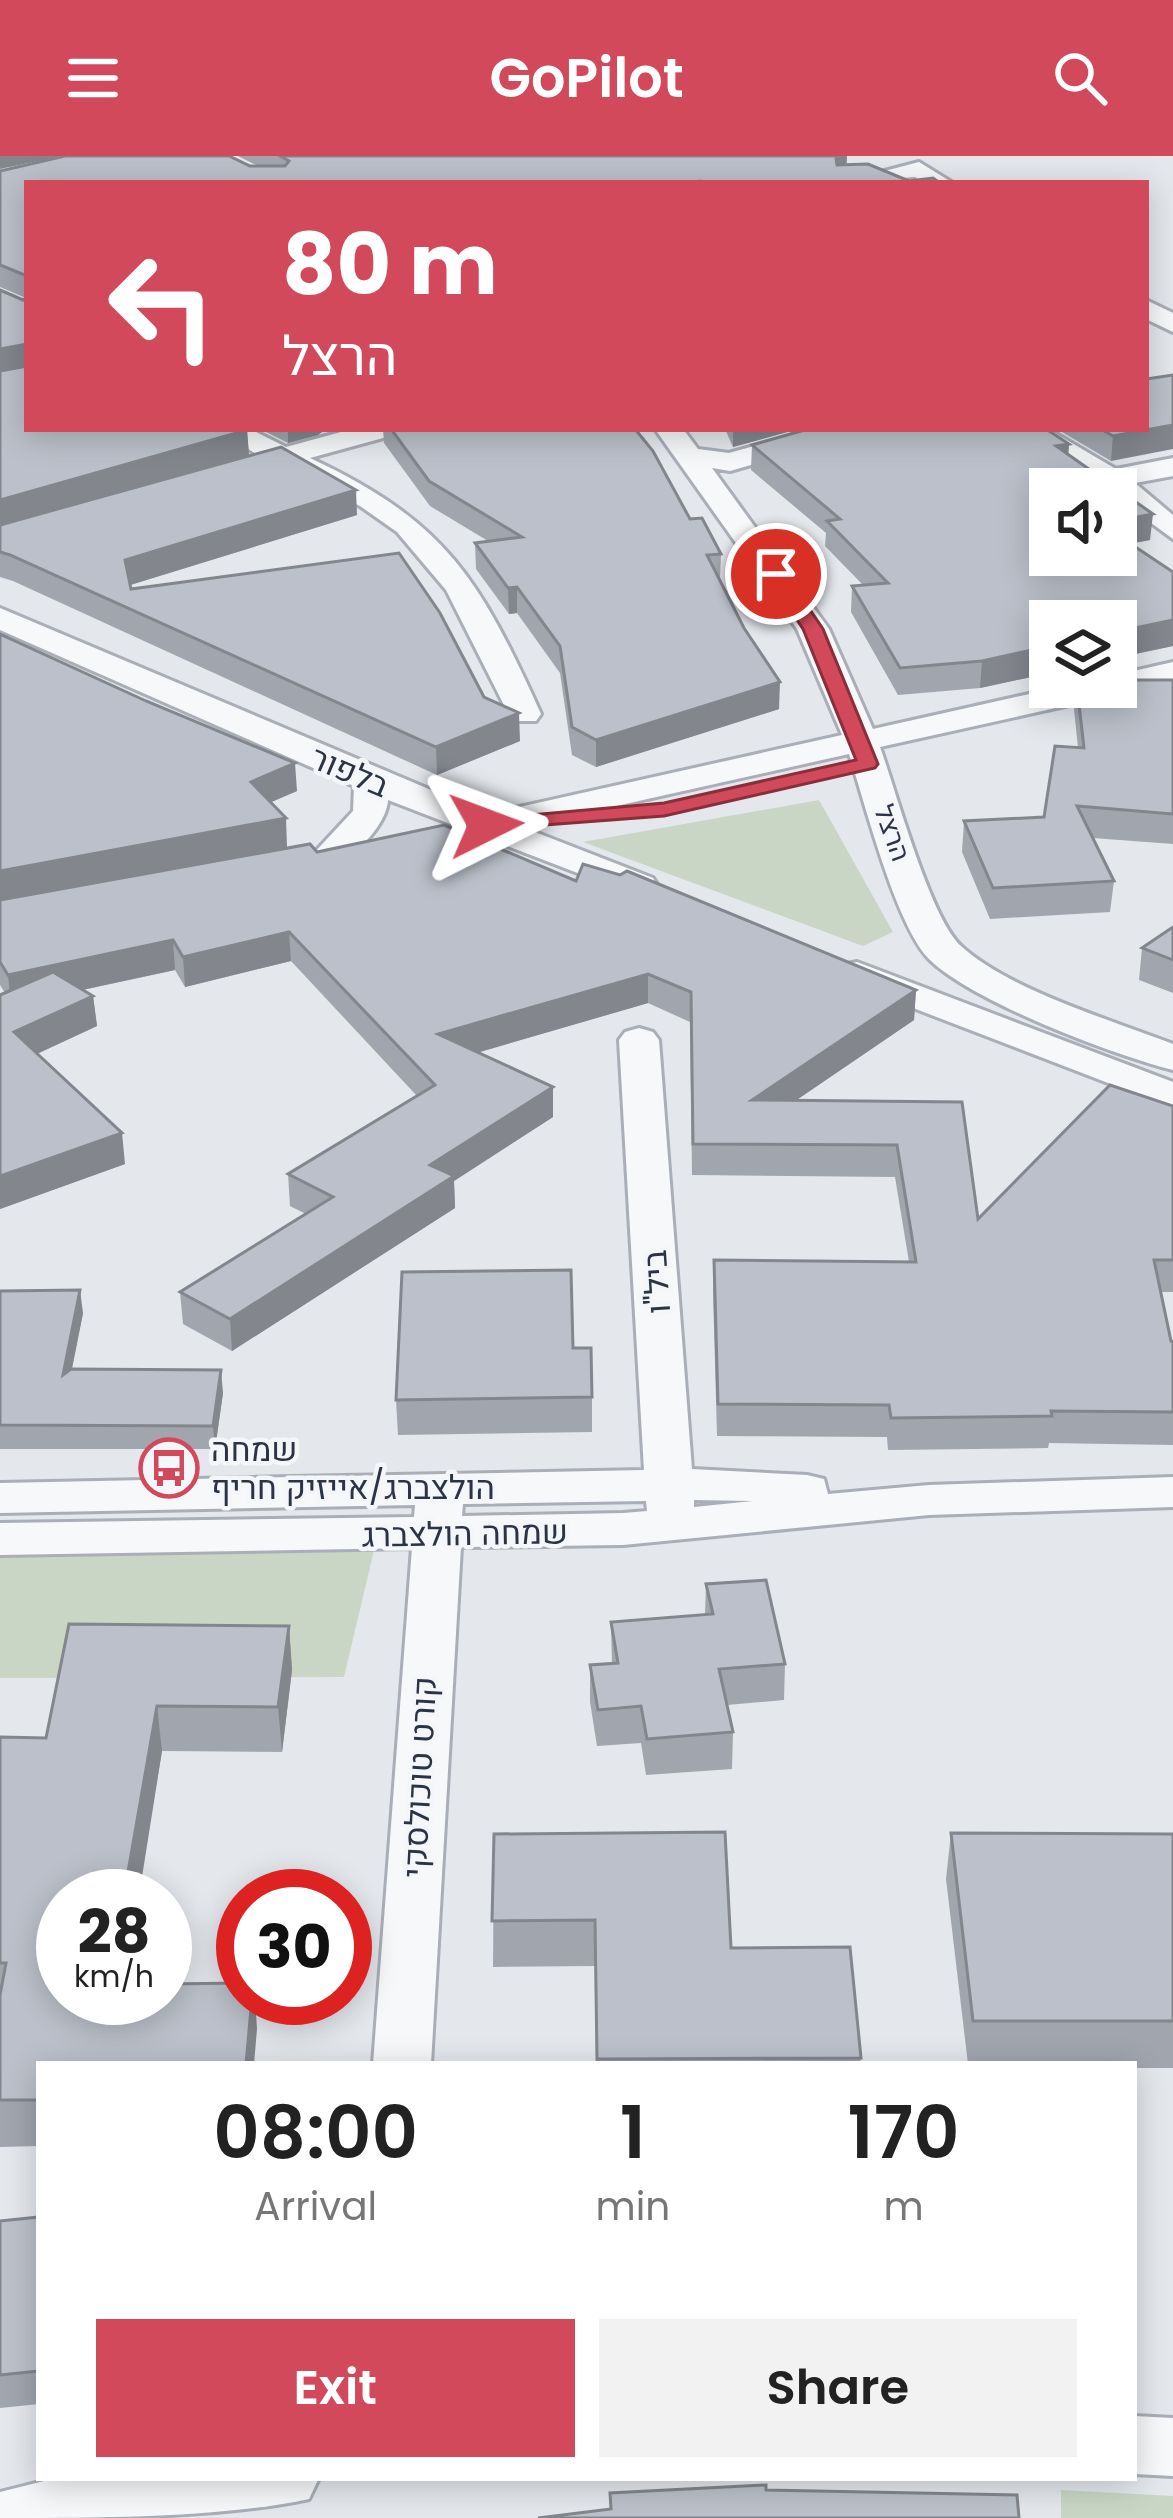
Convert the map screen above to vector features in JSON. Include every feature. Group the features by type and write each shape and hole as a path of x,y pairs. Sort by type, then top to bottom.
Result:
{"street":[{"path":"866,180 919,169 936,180"},
{"path":"234,432 406,523 441,564 491,639 524,714"},
{"path":"236,470 373,432"},
{"path":"678,442 730,462 835,432"},
{"path":"1033,432 1094,468"},
{"name":"הרצל","path":"678,442 813,629 929,931 944,952 988,983 1173,1058"},
{"path":"1137,474 1173,467"},
{"path":"1137,500 1173,530"},
{"name":"בלפור","path":"0,618 372,782 683,904"},
{"path":"1137,680 1173,671"},
{"path":"286,862 486,825 664,809 864,753 932,743 982,716 1029,705"},
{"path":"331,854 370,813 372,782"},
{"path":"825,960 1173,1096"},
{"name":"ביל\"ו","path":"639,1040 670,1505"},
{"name":"שמחה הולצברג","path":"0,1539 437,1513 1173,1492"},
{"name":"שמחה הולצברג","path":"0,1498 437,1513"},
{"name":"קורט טוכולסקי","path":"402,2061 437,1513"},
{"path":"1137,2445 1173,2447"},
{"path":"10,2518 118,2494 254,2481"}],"green space":[{"path":"819,800 893,932 863,946 583,842"},
{"path":"375,1546 344,1677 0,1678 0,1551"},
{"path":"1061,2490 1173,2496 1173,2518 1061,2518"}],"building":[{"path":"65,156 229,156 250,166 285,166 289,161 280,156 845,156 836,159 837,165 868,164 907,180 24,180 24,275 0,265 0,171"},
{"path":"0,290 24,299 24,345 0,349"},
{"path":"24,367 24,432 240,432 0,500 0,371"},
{"path":"1173,375 1173,425 1149,429 1149,379"},
{"path":"393,432 637,432 690,519 702,518 721,554 707,555 744,628 780,682 596,740 572,727 560,646 517,587 508,588 475,543 522,537 429,481"},
{"path":"798,432 1051,432 1069,444 1056,446 1087,468 1029,468 1029,576 1137,576 1137,548 1173,572 1173,620 1137,628 1137,600 1029,600 1029,651 982,661 900,668 852,586 888,583 827,521 840,519 752,445"},
{"path":"281,447 356,490 125,560 131,589 399,553 440,613 484,697 519,713 436,747 0,552 0,525"},
{"path":"1137,503 1153,514 1137,517"},
{"path":"0,634 295,763 251,782 286,818 0,871"},
{"path":"1137,680 1173,680 1173,814 1077,806 1114,881 993,888 964,821 1044,817 1055,746 1084,748 1079,708 1137,708"},
{"path":"444,825 576,881 583,864 620,875 627,871 916,990 752,1100 962,1102 978,1219 1110,1085 1173,1106 1173,1260 1154,1260 1173,1341 1173,1412 891,1418 889,1405 718,1404 714,1260 916,1262 897,1145 693,1144 691,992 648,974 438,1034 553,1087 430,1165 454,1176 230,1319 180,1292 333,1197 288,1174 435,1085 289,932 183,957 173,940 8,975 0,962 0,900 310,844 317,852"},
{"path":"1173,927 1173,960 1142,948"},
{"path":"53,972 93,996 14,1032 122,1133 0,1176 0,995"},
{"path":"571,1270 573,1348 591,1348 592,1397 396,1400 402,1272"},
{"path":"80,1290 63,1375 71,1369 221,1370 213,1426 0,1425 0,1291"},
{"path":"766,1580 785,1664 719,1669 733,1732 647,1739 641,1706 598,1710 590,1665 618,1663 611,1622 713,1614 706,1584"},
{"path":"69,1624 289,1626 278,1707 157,1706 129,1869 36,1869 36,2025 192,2025 192,1984 216,1983 216,2025 250,2025 246,2061 36,2061 36,2100 0,2100 0,1995 6,1963 0,1963 0,1737 46,1738"},
{"path":"725,1832 731,1948 850,1947 861,2058 597,2059 595,1920 492,1921 494,1834"},
{"path":"951,1833 1173,1834 1173,2021 973,2021"},
{"path":"36,2217 36,2371 0,2375 0,2221"},
{"path":"766,2485 766,2490 1017,2495 1019,2518 538,2518 611,2509 610,2493"}],"place":[{"name":"שמחה הולצברג/אייזיק חריף","path":"169,1468"}],"route":[{"path":"486,825 664,809 868,764 813,629 776,574"}]}
